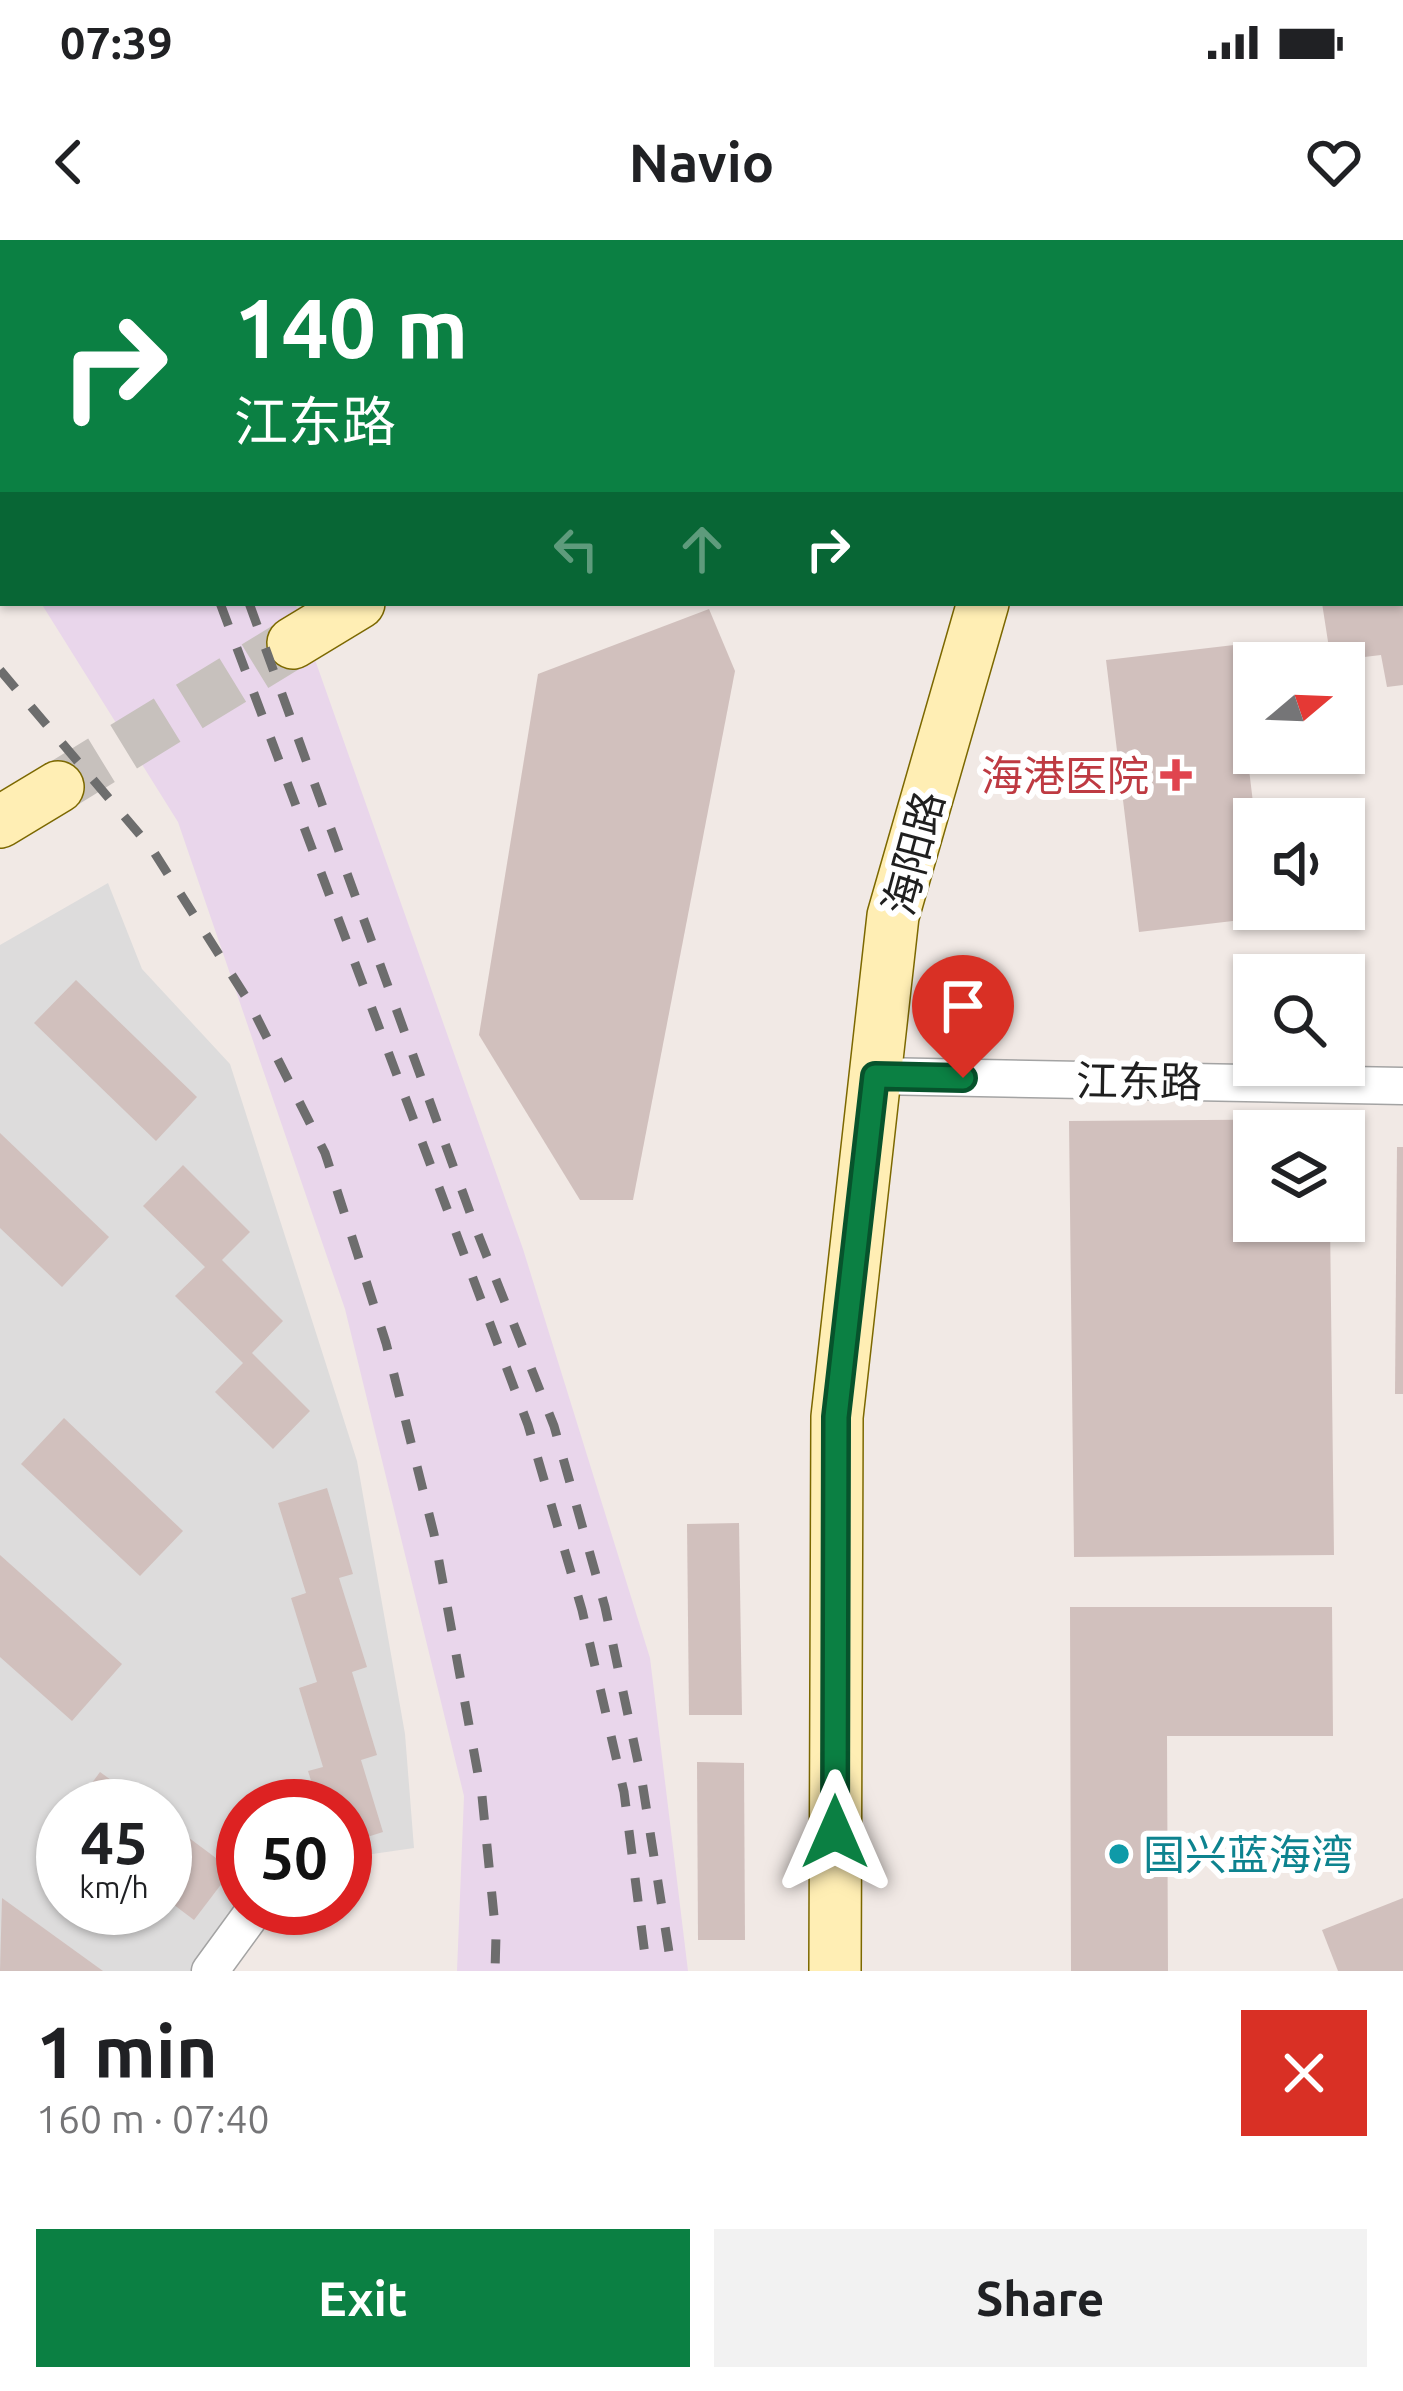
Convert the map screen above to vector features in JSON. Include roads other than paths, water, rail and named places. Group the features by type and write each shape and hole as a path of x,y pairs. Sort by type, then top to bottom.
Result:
{"main road":[{"path":"292,643 354,606"},
{"name":"海阳路","path":"835,1971 836,1417 893,916 982,606"},
{"path":"0,822 58,787"}],"street":[{"name":"江东路","path":"875,1076 1403,1085"},
{"path":"210,1971 236,1935"}],"tunnel":[{"path":"58,787 293,643"}],"railway":[{"path":"221,606 528,1425 582,1610 624,1792 647,1971"},
{"path":"250,606 476,1229 554,1426 605,1607 642,1781 672,1971"},
{"path":"0,670 152,849 249,1002 325,1153 386,1343 434,1534 482,1796 495,1971"}],"place":[{"name":"海港医院","path":"1176,775"},
{"name":"国兴蓝海湾","path":"1119,1854"}]}
